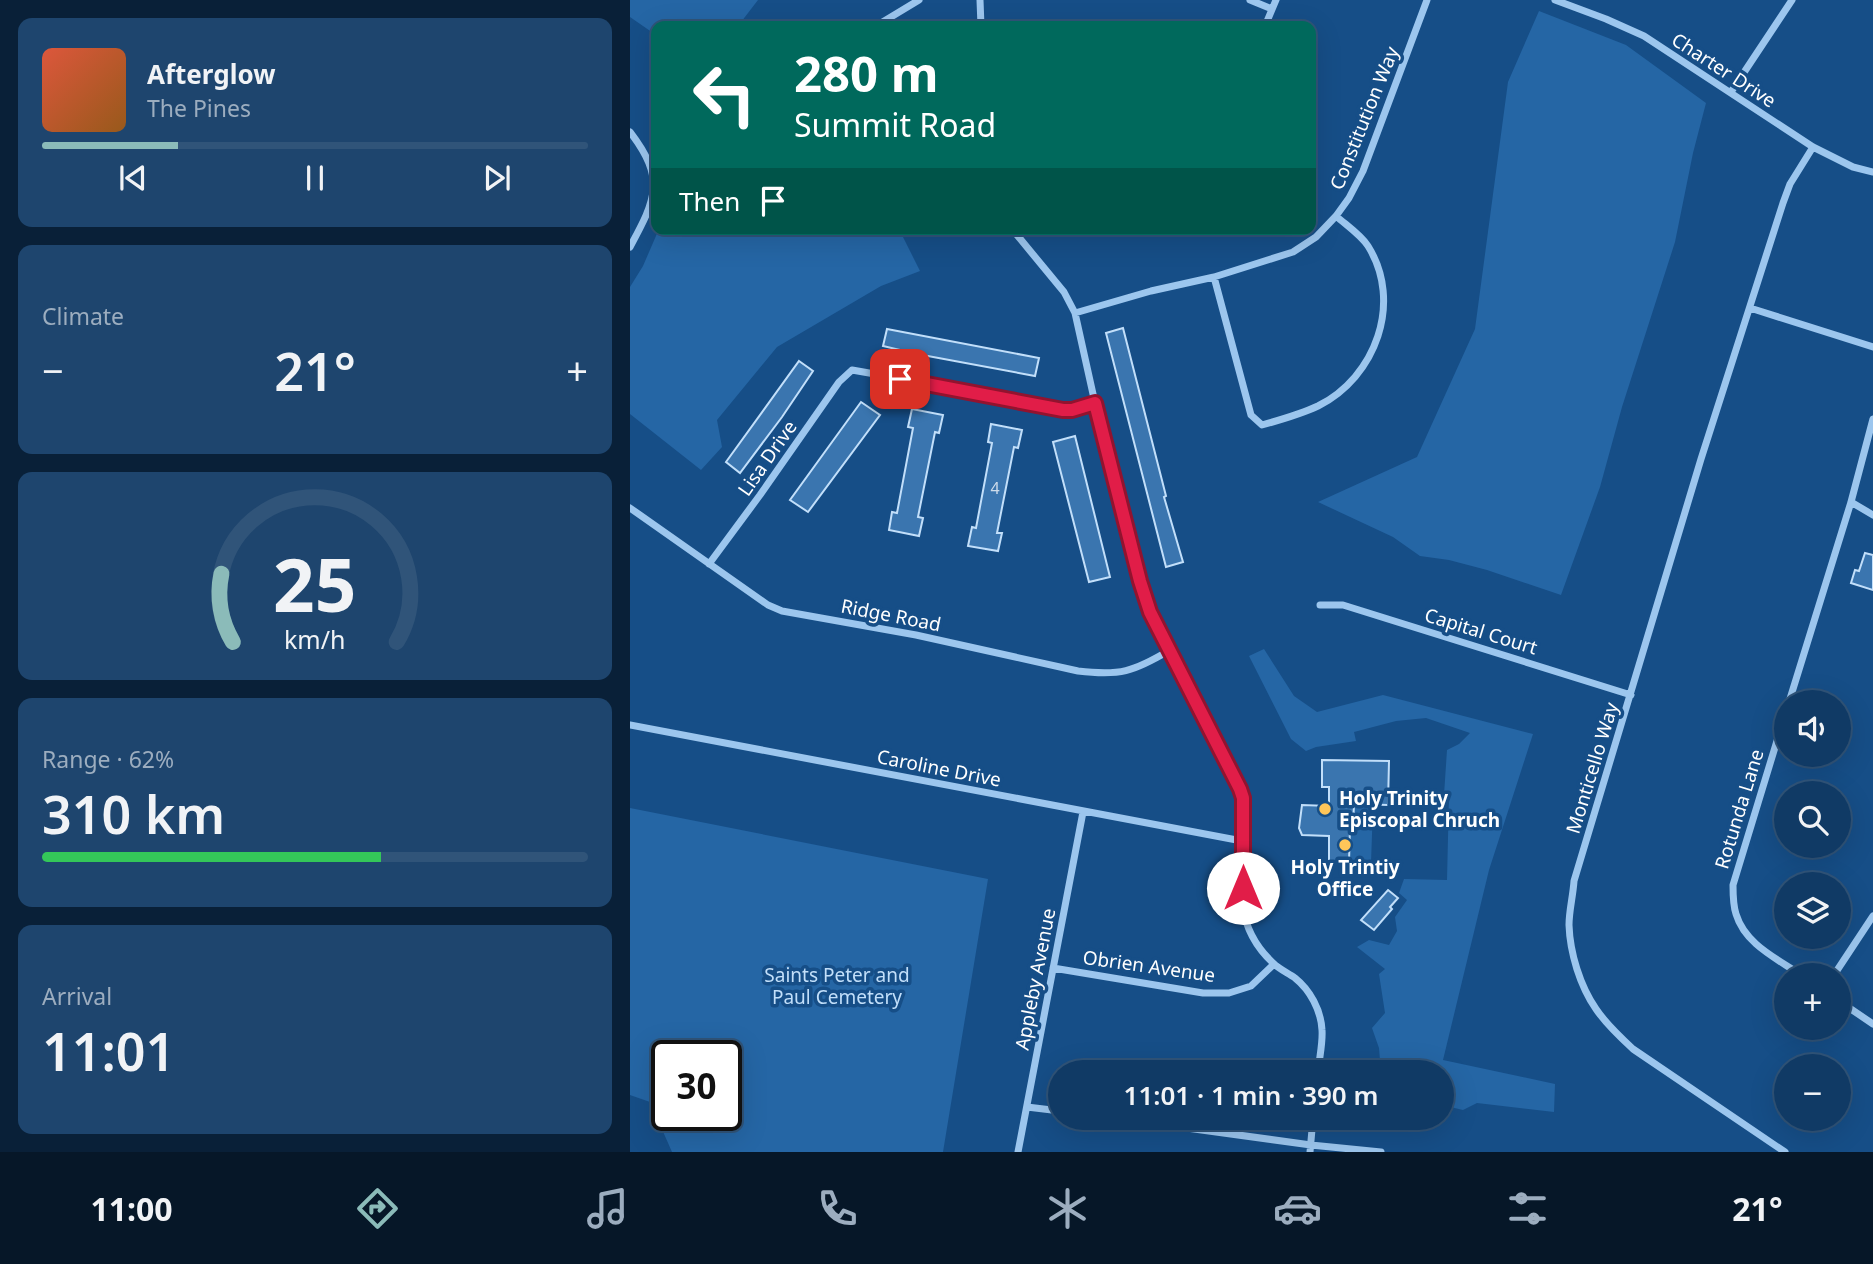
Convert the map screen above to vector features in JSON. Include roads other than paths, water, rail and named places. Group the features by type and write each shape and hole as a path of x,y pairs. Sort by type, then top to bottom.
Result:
{"street":[{"path":"884,21 919,0"},
{"path":"980,0 981,21"},
{"path":"1250,0 1272,9"},
{"path":"1267,21 1276,0"},
{"name":"Constitution Way","path":"1075,313 1151,291 1214,277 1293,252 1316,237 1349,198 1363,171 1427,0"},
{"name":"Charter Drive","path":"1555,0 1644,36 1813,147 1853,167 1873,172"},
{"path":"1731,92 1792,0"},
{"path":"630,132 644,150 651,166"},
{"name":"Monticello Way","path":"1785,1152 1633,1049 1613,1030 1595,1008 1581,981 1573,954 1569,925 1574,881 1701,459 1790,184 1813,147"},
{"path":"630,247 651,204"},
{"path":"1214,277 1251,415 1262,425 1319,406 1345,387 1365,365 1378,337 1384,309 1381,272 1366,243 1336,216"},
{"path":"1017,235 1064,292 1075,313 1095,403 1150,612 1243,798 1245,924 1253,940 1274,964 1297,980 1316,1005 1322,1029 1319,1060"},
{"path":"1750,308 1873,347"},
{"name":"Lisa Drive","path":"709,564 839,383 852,370 1063,410 1095,403"},
{"path":"1793,690 1851,502 1873,419"},
{"path":"1851,502 1873,515"},
{"name":"Ridge Road","path":"630,508 768,605 782,611 916,635 1102,674 1123,673 1149,663 1170,650"},
{"name":"Capital Court","path":"1320,604 1343,605 1631,695"},
{"name":"Caroline Drive","path":"630,726 1242,841"},
{"name":"Rotunda Lane","path":"1774,751 1733,885 1735,911 1741,928 1758,946 1783,963"},
{"name":"Appleby Avenue","path":"1018,1152 1083,812"},
{"path":"1842,963 1873,916"},
{"name":"Obrien Avenue","path":"1053,968 1203,993 1229,993 1251,986 1274,964"},
{"path":"1851,1008 1873,1024"},
{"path":"1027,1107 1048,1110"},
{"path":"1192,1130 1310,1148 1381,1152"},
{"path":"1310,1148 1312,1130"}],"place":[{"name":"Holy Trinity Episcopal Chruch","path":"1325,809"},
{"name":"Holy Trintiy Office","path":"1345,845"}],"park label":[{"name":"Saints Peter and Paul Cemetery","path":"837,986"}]}
